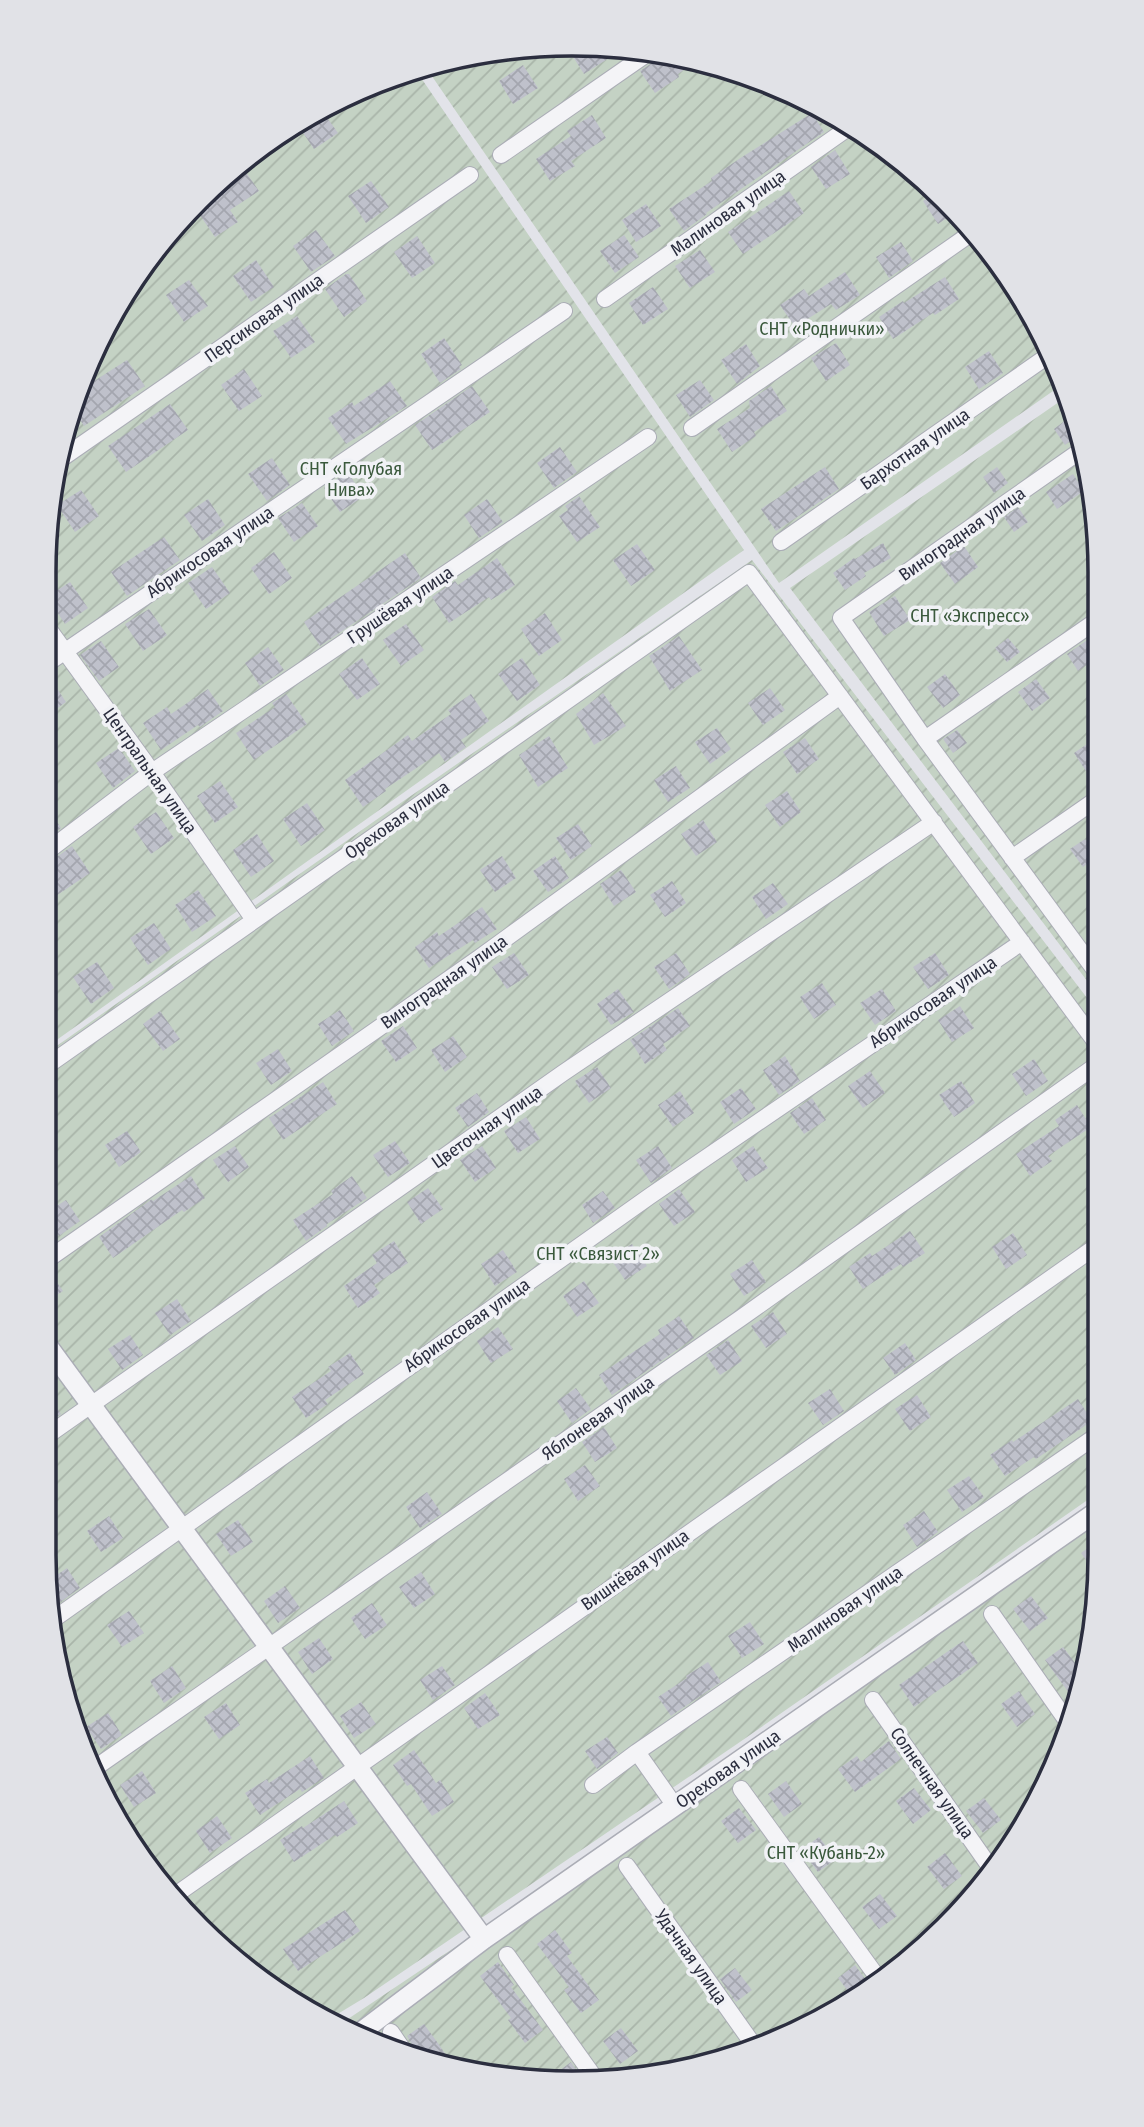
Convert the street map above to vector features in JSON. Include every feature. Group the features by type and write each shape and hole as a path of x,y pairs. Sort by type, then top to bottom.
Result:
{"street":[{"path":"501,155 638,60"},
{"name":"Малиновая улица","path":"605,299 842,132"},
{"name":"Персиковая улица","path":"71,452 470,175"},
{"path":"692,428 965,238"},
{"name":"Абрикосовая улица","path":"64,651 564,311"},
{"name":"Бархотная улица","path":"781,542 1042,360"},
{"name":"Грушёвая улица","path":"56,843 152,772 648,437"},
{"name":"Виноградная улица","path":"925,739 841,618 1074,455"},
{"name":"Ореховая улица","path":"56,1060 750,573 840,696"},
{"path":"1088,627 925,739 1088,961"},
{"name":"Центральная улица","path":"56,640 254,920"},
{"path":"56,657 64,651"},
{"path":"840,696 1088,1032"},
{"name":"Виноградная улица","path":"56,1254 479,958 840,696"},
{"path":"1012,859 1088,805"},
{"name":"Цветочная улица","path":"56,1430 563,1073 934,822"},
{"name":"Абрикосовая улица","path":"59,1615 649,1196 1022,942"},
{"name":"Яблоневая улица","path":"100,1764 741,1318 1088,1070"},
{"name":"Вишнёвая улица","path":"181,1891 1088,1252"},
{"path":"56,1357 484,1939"},
{"name":"Малиновая улица","path":"593,1784 1088,1442"},
{"name":"Ореховая улица","path":"366,2028 484,1939 1088,1518"},
{"path":"992,1614 1063,1715"},
{"name":"Солнечная улица","path":"873,1700 986,1862"},
{"path":"637,1752 675,1806"},
{"path":"741,1789 874,1973"},
{"name":"Удачная улица","path":"627,1866 750,2039"},
{"path":"507,1955 589,2070"},
{"path":"391,2032 397,2040"}],"green space":[{"name":"СНТ «Роднички»","path":"572,56 639,60 738,83 830,125 886,163 937,207 1001,285 1035,344 1055,390 779,583 432,76 505,60"},
{"name":"СНТ «Голубая Нива»","path":"422,79 744,550 56,1040 57,538 60,505 74,438 95,375 125,314 143,285 207,207 285,143 344,109"},
{"name":"СНТ «Экспресс»","path":"1059,402 1078,471 1087,538 1088,982 790,588"},
{"name":"СНТ «Связист 2»","path":"752,560 1088,999 1088,1500 737,1744 337,2014 285,1984 258,1964 207,1920 184,1895 143,1842 125,1813 83,1721 66,1656 57,1589 56,1047 376,820"},
{"name":"СНТ «Кубань-2»","path":"1088,1507 1087,1589 1078,1656 1061,1721 1035,1783 1001,1842 960,1895 912,1943 859,1984 800,2018 738,2044 673,2061 606,2070 538,2070 471,2061 406,2044 347,2019 622,1835"}],"building":[{"path":"573,56 609,58 584,74"},
{"path":"653,62 685,69 678,74 679,77 655,93 640,71"},
{"path":"523,65 538,88 513,104 499,81"},
{"path":"810,114 824,132 684,231 669,209 712,181 711,178"},
{"path":"592,115 606,138 571,161 575,166 550,181 536,159 571,136 567,131"},
{"path":"327,118 338,133 314,149 303,132"},
{"path":"835,150 850,174 826,189 811,167"},
{"path":"246,173 259,191 230,210 238,222 215,237 200,215"},
{"path":"371,181 389,207 366,223 348,196"},
{"path":"789,191 804,213 743,254 728,232"},
{"path":"927,198 947,218 938,224 923,201"},
{"path":"646,204 661,226 636,242 622,220"},
{"path":"316,230 335,256 311,272 293,246"},
{"path":"624,235 639,257 615,273 600,251"},
{"path":"417,236 435,263 412,278 394,252"},
{"path":"901,242 913,261 889,278 876,257"},
{"path":"700,250 715,272 690,288 675,266"},
{"path":"256,260 274,287 251,302 233,276"},
{"path":"845,272 860,295 836,310 831,304 795,327 780,305 804,289 809,296"},
{"path":"349,274 367,301 344,317 325,289"},
{"path":"945,277 959,299 893,339 879,317"},
{"path":"189,280 208,306 184,322 166,295"},
{"path":"653,287 668,309 643,325 629,303"},
{"path":"297,316 315,342 291,358 273,331"},
{"path":"444,338 462,365 459,367 461,369 440,383 421,354"},
{"path":"836,343 850,365 826,381 811,358"},
{"path":"746,344 760,366 737,384 721,360"},
{"path":"989,351 1003,373 979,389 965,367"},
{"path":"127,360 145,386 84,426 79,419 92,382"},
{"path":"244,369 262,396 239,411 221,385"},
{"path":"700,380 714,400 690,417 676,395"},
{"path":"390,381 407,406 346,444 328,418 352,402 354,406"},
{"path":"472,386 490,412 432,450 415,425"},
{"path":"771,386 787,411 754,432 756,436 732,452 717,429 750,408 749,401"},
{"path":"170,404 188,430 126,472 108,446"},
{"path":"1065,421 1071,441 1065,445 1054,429"},
{"path":"560,447 577,472 554,488 537,463"},
{"path":"272,458 290,485 267,501 248,474"},
{"path":"825,467 839,489 776,531 761,509"},
{"path":"997,467 1008,483 994,493 983,477"},
{"path":"347,472 364,496 340,512 324,488"},
{"path":"1073,474 1082,492 1057,509 1046,492"},
{"path":"81,490 99,516 75,532 60,509 60,503"},
{"path":"579,496 600,527 577,542 559,516 568,510 565,506"},
{"path":"208,499 225,525 202,541 184,515"},
{"path":"487,499 503,522 479,538 464,515"},
{"path":"302,503 318,526 294,542 278,518"},
{"path":"1018,507 1028,522 1014,532 1004,517"},
{"path":"164,537 180,560 127,596 111,572"},
{"path":"883,543 891,558 864,573 866,576 845,590 833,573"},
{"path":"637,544 655,570 631,586 613,560"},
{"path":"964,546 978,567 955,584 940,563"},
{"path":"274,552 292,578 269,594 251,568"},
{"path":"405,553 421,578 320,646 304,622"},
{"path":"497,558 515,585 491,600 489,597 449,623 432,597 455,581 458,585"},
{"path":"212,567 230,593 206,609 188,583"},
{"path":"70,582 88,608 65,624 56,610 56,591"},
{"path":"895,596 910,620 884,636 869,612"},
{"path":"149,609 167,635 143,651 125,624"},
{"path":"545,613 562,640 539,656 521,629"},
{"path":"406,624 424,650 401,666 383,640"},
{"path":"679,636 702,670 670,691 649,656"},
{"path":"1008,638 1020,652 1007,662 995,648"},
{"path":"1088,640 1088,664 1078,671 1067,654"},
{"path":"101,641 119,667 99,681 80,655"},
{"path":"268,647 284,670 260,686 245,663"},
{"path":"362,658 380,684 357,700 339,674"},
{"path":"522,658 540,685 517,701 498,674"},
{"path":"945,674 960,695 943,708 927,687"},
{"path":"1036,679 1050,698 1032,711 1018,692"},
{"path":"56,687 66,702 56,709"},
{"path":"770,688 785,710 763,725 748,703"},
{"path":"208,689 223,711 161,750 143,723 167,707 171,714"},
{"path":"603,693 626,726 594,745 576,714"},
{"path":"286,694 307,724 254,760 236,733 275,707 272,703"},
{"path":"471,694 489,721 461,740 466,747 445,762 439,753 363,807 345,780 408,735 412,741 451,714 448,710"},
{"path":"717,728 731,749 710,764 695,742"},
{"path":"957,730 967,743 953,753 943,739"},
{"path":"549,736 568,768 538,787 519,755"},
{"path":"805,738 819,759 797,774 783,752"},
{"path":"1088,743 1088,770 1086,771 1074,753"},
{"path":"119,748 135,771 113,788 96,763"},
{"path":"676,766 690,788 668,802 654,780"},
{"path":"220,781 238,807 215,823 197,796"},
{"path":"787,791 801,812 780,827 765,805"},
{"path":"307,803 325,830 301,846 283,819"},
{"path":"156,812 174,838 151,854 133,827"},
{"path":"703,820 717,842 696,856 681,834"},
{"path":"578,824 592,846 571,860 556,838"},
{"path":"257,834 274,861 251,877 233,850"},
{"path":"1085,839 1088,844 1088,863 1083,867 1070,849"},
{"path":"72,846 90,873 56,896 56,857"},
{"path":"502,856 516,878 495,892 480,870"},
{"path":"555,856 569,878 548,892 533,871"},
{"path":"621,870 636,892 614,906 600,884"},
{"path":"672,881 686,903 665,917 650,895"},
{"path":"773,883 788,904 766,919 752,897"},
{"path":"198,890 216,916 192,932 175,905"},
{"path":"482,907 497,929 475,943 473,940 429,968 415,947 437,932 439,936"},
{"path":"154,923 171,949 148,965 130,938"},
{"path":"514,953 529,975 507,989 492,967"},
{"path":"676,953 690,974 669,989 654,967"},
{"path":"935,953 949,975 928,989 913,967"},
{"path":"97,962 114,988 91,1004 73,977"},
{"path":"822,983 836,1005 814,1019 800,997"},
{"path":"618,989 634,1012 611,1025 597,1004"},
{"path":"882,989 896,1011 875,1025 860,1003"},
{"path":"960,1006 974,1028 952,1042 938,1020"},
{"path":"678,1008 690,1026 663,1044 667,1050 645,1064 630,1040"},
{"path":"340,1010 354,1031 332,1046 318,1024"},
{"path":"160,1011 180,1039 163,1051 143,1024"},
{"path":"403,1026 417,1048 396,1062 381,1041"},
{"path":"453,1036 467,1057 445,1072 431,1050"},
{"path":"278,1049 292,1071 271,1085 256,1063"},
{"path":"785,1056 800,1081 779,1095 763,1070"},
{"path":"1034,1059 1048,1081 1026,1096 1012,1074"},
{"path":"597,1067 611,1088 589,1103 575,1081"},
{"path":"870,1071 885,1093 863,1108 848,1086"},
{"path":"961,1081 975,1103 954,1117 939,1095"},
{"path":"323,1082 337,1104 283,1140 269,1118"},
{"path":"741,1088 756,1109 734,1124 720,1102"},
{"path":"680,1091 694,1113 673,1127 658,1105"},
{"path":"477,1093 489,1112 468,1127 455,1108"},
{"path":"812,1098 826,1120 804,1134 790,1113"},
{"path":"1077,1105 1088,1122 1088,1129 1048,1156 1052,1161 1030,1176 1016,1154 1059,1126 1055,1120"},
{"path":"526,1117 540,1139 518,1153 504,1131"},
{"path":"127,1131 141,1152 119,1167 105,1145"},
{"path":"395,1141 410,1163 388,1177 373,1155"},
{"path":"235,1146 249,1167 228,1182 213,1160"},
{"path":"482,1146 496,1168 475,1182 460,1160"},
{"path":"658,1146 672,1168 651,1183 636,1160"},
{"path":"753,1146 768,1168 746,1182 732,1160"},
{"path":"191,1176 205,1198 184,1212 182,1210 113,1258 99,1237 152,1199 153,1201"},
{"path":"352,1176 367,1198 306,1241 293,1220 333,1194 331,1191"},
{"path":"428,1188 443,1209 421,1224 407,1202"},
{"path":"679,1189 695,1212 674,1226 659,1204"},
{"path":"603,1191 615,1208 593,1223 582,1205"},
{"path":"66,1200 80,1221 59,1236 56,1232 56,1206"},
{"path":"910,1231 925,1253 903,1267 901,1264 863,1289 849,1267 870,1253 872,1256"},
{"path":"1013,1233 1027,1255 1006,1269 992,1247"},
{"path":"394,1241 408,1263 374,1285 380,1293 358,1308 344,1286 377,1263 372,1255"},
{"path":"632,1244 647,1266 625,1280 610,1258"},
{"path":"503,1250 517,1272 495,1286 481,1264"},
{"path":"752,1260 766,1282 744,1296 730,1274"},
{"path":"56,1281 63,1291 56,1295"},
{"path":"584,1281 599,1303 577,1317 563,1296"},
{"path":"177,1299 191,1321 170,1335 155,1313"},
{"path":"773,1312 787,1334 766,1348 751,1326"},
{"path":"679,1316 694,1338 612,1395 599,1375 660,1334 658,1330"},
{"path":"498,1327 513,1349 491,1363 477,1341"},
{"path":"130,1335 143,1355 122,1370 108,1349"},
{"path":"728,1340 742,1361 720,1375 706,1355"},
{"path":"905,1343 916,1360 895,1375 883,1358"},
{"path":"350,1353 364,1374 325,1400 328,1404 306,1418 292,1397 331,1371 328,1367"},
{"path":"576,1388 591,1409 572,1423 557,1401"},
{"path":"830,1389 844,1411 823,1425 808,1403"},
{"path":"917,1395 931,1417 910,1431 895,1409"},
{"path":"1078,1399 1088,1415 1088,1424 1036,1459 1034,1457 1005,1476 990,1455 1012,1440 1013,1442"},
{"path":"604,1427 617,1448 595,1462 582,1442"},
{"path":"585,1465 600,1486 578,1501 564,1479"},
{"path":"969,1476 984,1497 962,1512 947,1490"},
{"path":"427,1492 442,1514 420,1528 406,1507"},
{"path":"924,1511 938,1532 917,1547 903,1525"},
{"path":"109,1516 123,1538 101,1552 87,1531"},
{"path":"238,1520 253,1542 231,1556 216,1534"},
{"path":"1088,1548 1088,1562 1081,1553"},
{"path":"67,1568 80,1588 59,1603 57,1589 57,1575"},
{"path":"421,1572 435,1594 414,1608 399,1587"},
{"path":"285,1586 300,1608 278,1623 264,1601"},
{"path":"1031,1596 1048,1618 1030,1631 1013,1609"},
{"path":"372,1603 387,1625 365,1639 351,1618"},
{"path":"129,1611 144,1633 122,1647 107,1625"},
{"path":"750,1622 764,1644 742,1658 728,1636"},
{"path":"319,1638 333,1659 312,1674 298,1652"},
{"path":"963,1641 978,1663 914,1707 899,1685"},
{"path":"1063,1647 1076,1664 1069,1693 1045,1660"},
{"path":"708,1662 721,1682 671,1716 658,1697"},
{"path":"172,1666 186,1688 164,1703 150,1681"},
{"path":"442,1666 455,1685 433,1700 420,1680"},
{"path":"1019,1691 1035,1714 1017,1727 1001,1704"},
{"path":"485,1693 500,1715 478,1729 464,1708"},
{"path":"361,1702 376,1724 354,1738 340,1716"},
{"path":"226,1703 240,1725 219,1739 204,1717"},
{"path":"108,1713 122,1735 101,1749 86,1727"},
{"path":"607,1737 618,1753 597,1769 585,1751"},
{"path":"889,1741 901,1759 855,1792 838,1769 857,1756 861,1762"},
{"path":"414,1750 436,1783 440,1780 454,1802 432,1816 411,1784 407,1786 393,1765"},
{"path":"310,1756 324,1778 302,1792 300,1789 260,1815 245,1793 267,1779 269,1783"},
{"path":"142,1771 156,1793 134,1807 120,1785"},
{"path":"786,1781 802,1804 784,1817 768,1794"},
{"path":"914,1788 931,1810 913,1824 896,1801"},
{"path":"984,1798 1001,1820 983,1833 966,1811"},
{"path":"344,1801 358,1823 294,1862 280,1840"},
{"path":"739,1808 756,1830 738,1843 721,1821"},
{"path":"217,1816 232,1838 210,1853 196,1831"},
{"path":"819,1837 836,1859 818,1872 801,1850"},
{"path":"945,1853 962,1876 944,1889 927,1867"},
{"path":"880,1894 897,1916 879,1929 862,1907"},
{"path":"345,1910 360,1931 298,1971 283,1949"},
{"path":"555,1930 572,1953 567,1956 599,2000 581,2013 564,1990 569,1987 537,1944"},
{"path":"498,1962 514,1985 511,1987 543,2030 525,2043 508,2020 511,2018 480,1976"},
{"path":"855,1965 865,1979 848,1991 838,1978"},
{"path":"735,1968 752,1990 736,2002 720,1979"},
{"path":"424,2024 446,2055 413,2046 407,2036"},
{"path":"621,2028 638,2051 620,2064 603,2041"},
{"path":"571,2062 577,2071 572,2071 559,2071"}]}
